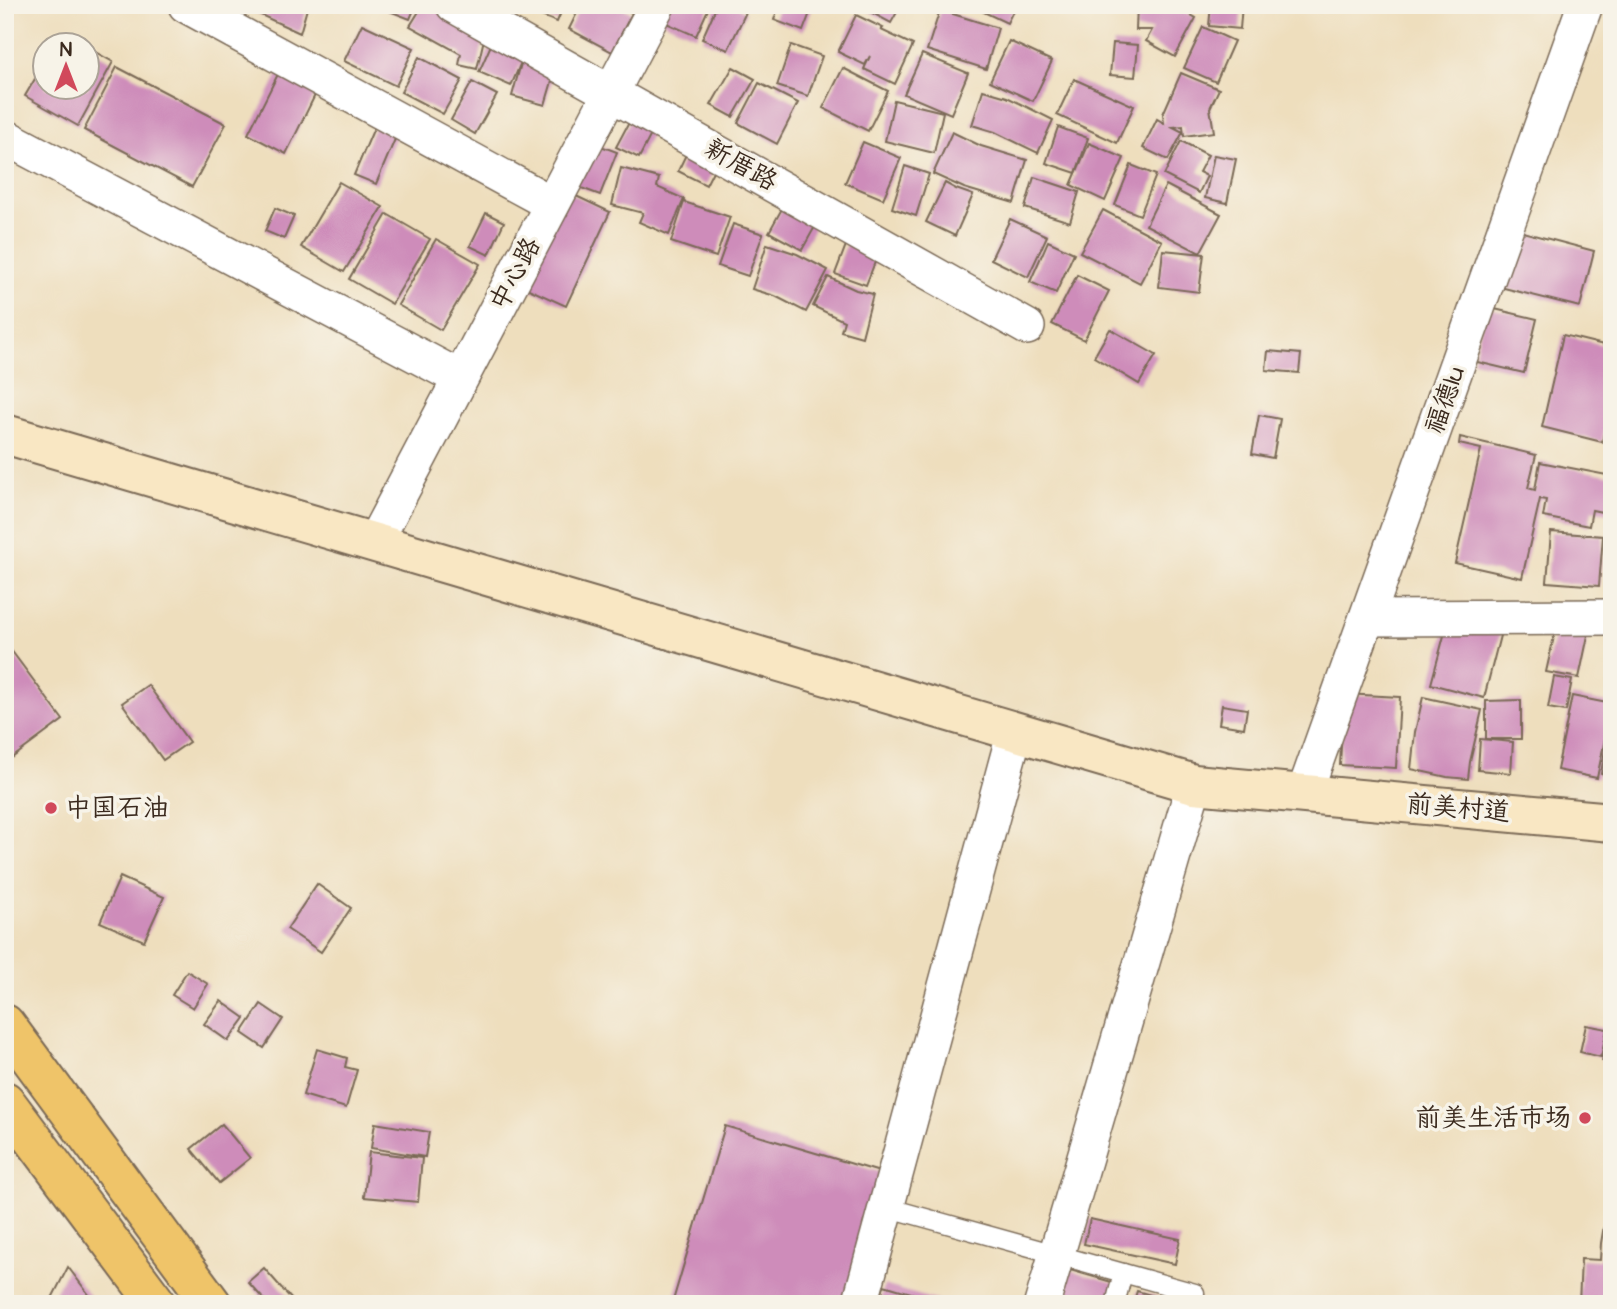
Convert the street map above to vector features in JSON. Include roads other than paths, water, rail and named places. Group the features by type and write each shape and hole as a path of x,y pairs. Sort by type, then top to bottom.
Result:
{"main road":[{"path":"5,1024 212,1304"},
{"path":"5,1101 157,1304"}],"street":[{"path":"186,5 552,204"},
{"name":"新厝路","path":"454,5 1027,327"},
{"name":"中心路","path":"374,542 657,5"},
{"name":"福德lu","path":"1304,794 1585,5"},
{"path":"5,137 460,378"},
{"name":"前美村道","path":"5,434 1194,784 1612,822"},
{"path":"1367,618 1612,617"},
{"path":"860,1304 1015,731"},
{"path":"1042,1304 1194,784"}],"lane":[{"path":"886,1208 1195,1293 1192,1304"},
{"path":"1115,1304 1123,1273"}],"place":[{"name":"中国石油","path":"51,808"},
{"name":"前美生活市场","path":"1585,1118"}]}
